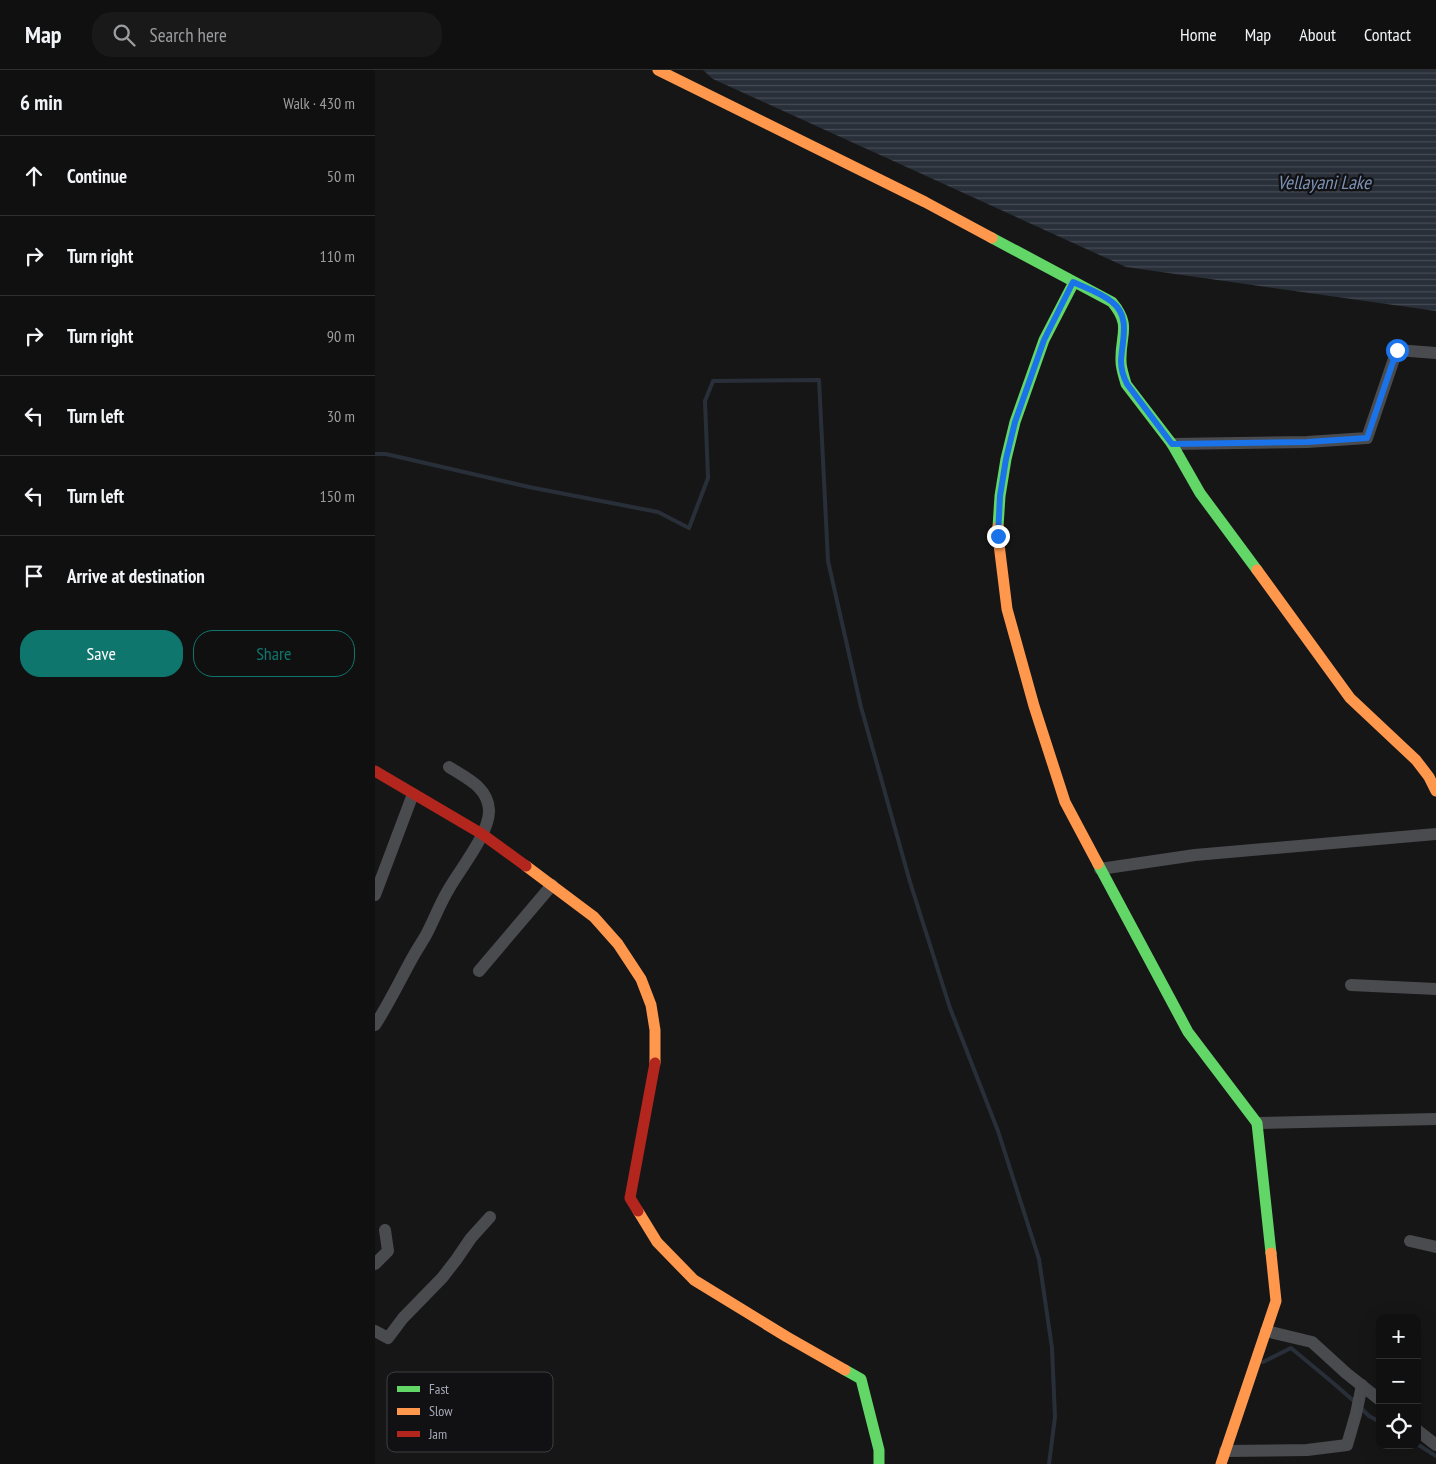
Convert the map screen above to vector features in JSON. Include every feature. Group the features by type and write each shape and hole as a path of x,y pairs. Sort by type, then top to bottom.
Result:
{"street":[{"path":"658,70 925,202 1112,302 1118,307 1125,327 1121,361 1122,372 1127,384 1172,444 1200,493 1350,698 1416,760 1429,777 1436,791"},
{"path":"1073,282 1044,340 1015,422 1006,459 1000,496 998,536 1007,610 1034,706 1065,802 1188,1032 1257,1123 1275,1301 1221,1464"},
{"path":"1172,444 1307,442 1367,438 1397,350 1436,353"},
{"path":"375,1025 427,934 449,887 482,834 489,811 486,796 478,786 449,767"},
{"path":"375,771 482,834 594,917 618,944 647,990 655,1030 656,1060 630,1198 657,1242 694,1280 787,1337 861,1379 879,1450 879,1464"},
{"path":"375,895 413,794"},
{"path":"1100,869 1195,854 1436,834"},
{"path":"479,971 552,885"},
{"path":"1351,985 1436,989"},
{"path":"1257,1123 1436,1119"},
{"path":"375,1331 388,1338 403,1318 442,1278 471,1238 490,1217"},
{"path":"375,1264 388,1251 385,1230"},
{"path":"1410,1241 1436,1247"},
{"path":"1266,1331 1312,1342 1376,1397"},
{"path":"1225,1451 1307,1450 1347,1445 1362,1385"},
{"path":"1421,1433 1436,1445"}],"water":[{"name":"Vellayani Lake","path":"703,70 1436,70 1436,311 1126,267 713,79"}],"waterway":[{"path":"375,454 386,454 529,487 658,512 689,528 708,478 705,401 713,381 819,380 828,561 861,707 910,882 950,1008 998,1131 1039,1259 1052,1348 1055,1417 1049,1464"},
{"path":"1263,1362 1291,1348 1355,1402"},
{"path":"1360,1407 1376,1420"},
{"path":"1421,1447 1436,1456"}],"traffic: fast":[{"path":"992,238 1112,302 1122,318 1124,330 1121,361 1126,384 1172,444 1200,493 1257,570"},
{"path":"998,527 1000,496 1015,422 1044,340 1074,282"},
{"path":"1098,864 1188,1032 1257,1123 1271,1253"},
{"path":"845,1370 861,1379 879,1450 879,1464"}],"traffic: slow":[{"path":"658,70 925,202 992,238"},
{"path":"998,527 1007,609 1034,706 1065,802 1098,864"},
{"path":"1257,570 1350,698 1416,760 1429,777 1436,791"},
{"path":"526,866 594,917 618,944 641,979 651,1005 655,1030 655,1063"},
{"path":"638,1211 657,1242 694,1280 845,1370"},
{"path":"1221,1464 1276,1301 1271,1253"}],"traffic: jam":[{"path":"375,771 482,834 526,866"},
{"path":"638,1211 630,1198 655,1063"}],"route":[{"path":"998,536 1000,496 1015,422 1044,340 1073,282 1118,307 1125,327 1121,361 1122,372 1127,384 1172,444 1307,442 1367,438 1397,350"}]}
